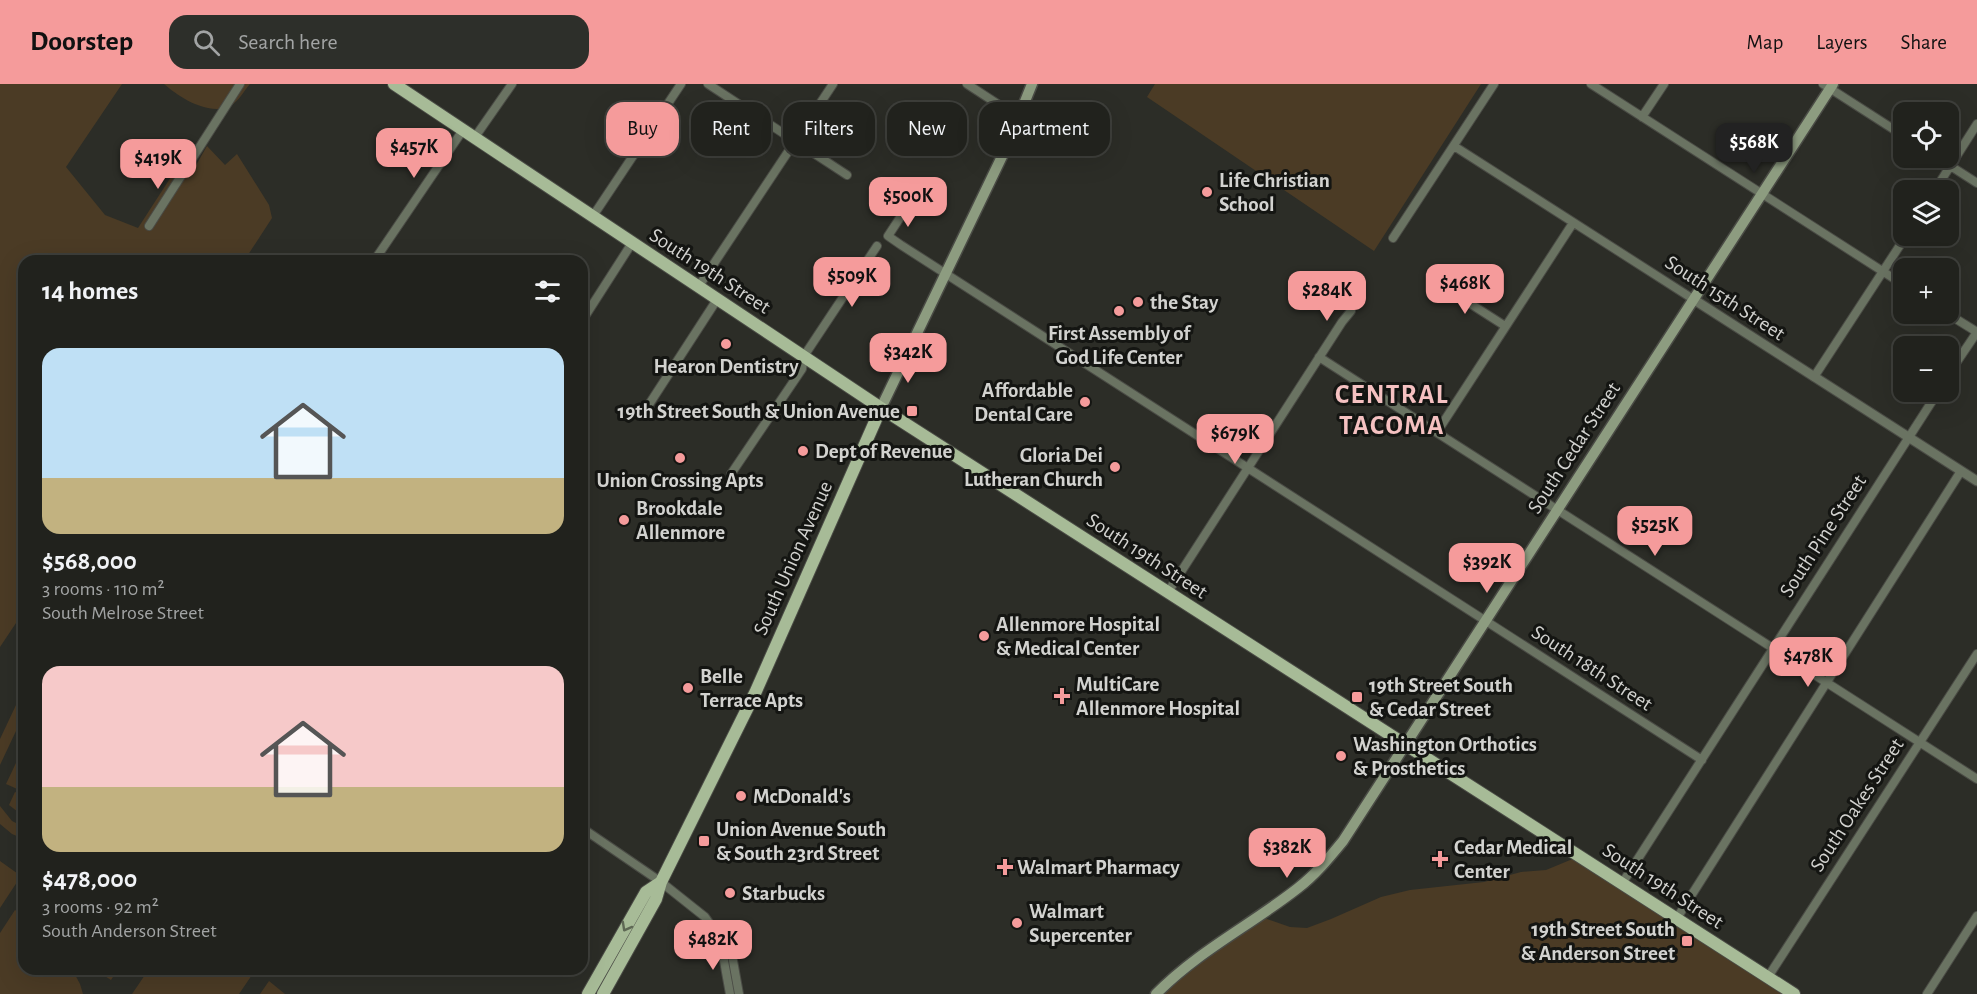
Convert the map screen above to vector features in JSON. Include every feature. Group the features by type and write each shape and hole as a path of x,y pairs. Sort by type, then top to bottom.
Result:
{"main road":[{"name":"South 19th Street","path":"394,84 881,408 1405,745 1623,882 1794,994"},
{"name":"South Union Avenue","path":"1025,102 1032,84"},
{"name":"South Cedar Street","path":"1156,994 1200,955 1298,889 1324,865 1352,828 1763,194 1829,86"},
{"name":"South Union Avenue","path":"603,994 656,898 760,683 881,408 1001,156"},
{"name":"South Union Avenue","path":"588,994 646,892 662,882"}],"street":[{"path":"149,226 240,84"},
{"path":"474,137 512,84"},
{"path":"593,216 681,84"},
{"path":"708,84 783,133"},
{"path":"821,102 833,84"},
{"path":"966,84 994,102"},
{"path":"1393,238 1494,84"},
{"path":"1591,84 1893,278"},
{"path":"1642,117 1664,84"},
{"path":"1829,86 1893,129"},
{"path":"1959,153 1977,124"},
{"path":"378,255 463,130"},
{"name":"South 15th Street","path":"1454,146 1977,481"},
{"path":"699,286 785,156"},
{"path":"818,156 847,175"},
{"path":"1954,168 1977,183"},
{"name":"South 18th Street","path":"907,207 888,236 1702,760"},
{"path":"1437,432 1573,223"},
{"path":"588,312 632,243"},
{"path":"731,474 802,369 804,356 878,246"},
{"path":"1815,377 1899,246"},
{"path":"1438,283 1506,326"},
{"path":"648,406 718,298"},
{"path":"1168,592 1351,311"},
{"path":"1959,321 1977,332 1959,359"},
{"path":"1319,357 1977,779"},
{"name":"South Pine Street","path":"1623,882 1931,402"},
{"path":"1677,918 1961,471"},
{"name":"South Oakes Street","path":"1768,977 1977,654"},
{"path":"588,832 662,882 701,912 714,926 732,955 739,994"},
{"path":"1927,994 1977,916"},
{"path":"725,946 724,961 730,994"}],"shaded area":[{"path":"0,84 122,84 66,167 105,215 138,228 178,166 191,174 207,146 225,165 237,154 269,205 272,218 248,255 18,255 18,620 0,647"},
{"path":"164,84 250,84 233,104 213,109 186,100"},
{"path":"1155,84 1481,84 1374,251 1147,97"},
{"path":"18,701 18,727 0,765 0,739"},
{"path":"18,759 18,789 6,784"},
{"path":"15,792 18,793 18,812 9,805"},
{"path":"0,806 12,821 18,824 18,836 12,834 0,824"},
{"path":"1575,858 1794,994 1156,994 1172,978 1264,918 1290,927 1307,928 1381,897 1410,890 1484,882 1521,872 1546,870"},
{"path":"0,861 18,874 18,881 0,908"},
{"path":"15,910 18,912 18,975 75,975 83,994 0,994 0,933"},
{"path":"103,975 114,975 111,980"},
{"path":"145,975 252,975 239,994 132,994"},
{"path":"269,981 285,994 260,994"}],"place":[{"name":"Life Christian School","path":"1207,192"},
{"name":"the Stay","path":"1138,302"},
{"name":"First Assembly of God Life Center","path":"1119,311"},
{"name":"Hearon Dentistry","path":"726,344"},
{"name":"Affordable Dental Care","path":"1085,402"},
{"name":"19th Street South & Union Avenue","path":"912,411"},
{"name":"Dept of Revenue","path":"803,451"},
{"name":"Union Crossing Apts","path":"680,458"},
{"name":"Gloria Dei Lutheran Church","path":"1115,467"},
{"name":"Brookdale Allenmore","path":"624,520"},
{"name":"Allenmore Hospital & Medical Center","path":"984,636"},
{"name":"Belle Terrace Apts","path":"688,688"},
{"name":"MultiCare Allenmore Hospital","path":"1062,696"},
{"name":"19th Street South & Cedar Street","path":"1357,697"},
{"name":"Washington Orthotics & Prosthetics","path":"1341,756"},
{"name":"McDonald's","path":"741,796"},
{"name":"Union Avenue South & South 23rd Street","path":"704,841"},
{"name":"Cedar Medical Center","path":"1440,859"},
{"name":"Walmart Pharmacy","path":"1005,867"},
{"name":"Starbucks","path":"730,893"},
{"name":"Walmart Supercenter","path":"1017,923"},
{"name":"19th Street South & Anderson Street","path":"1687,941"}],"district":[{"name":"CENTRAL TACOMA","path":"1392,410"}]}
